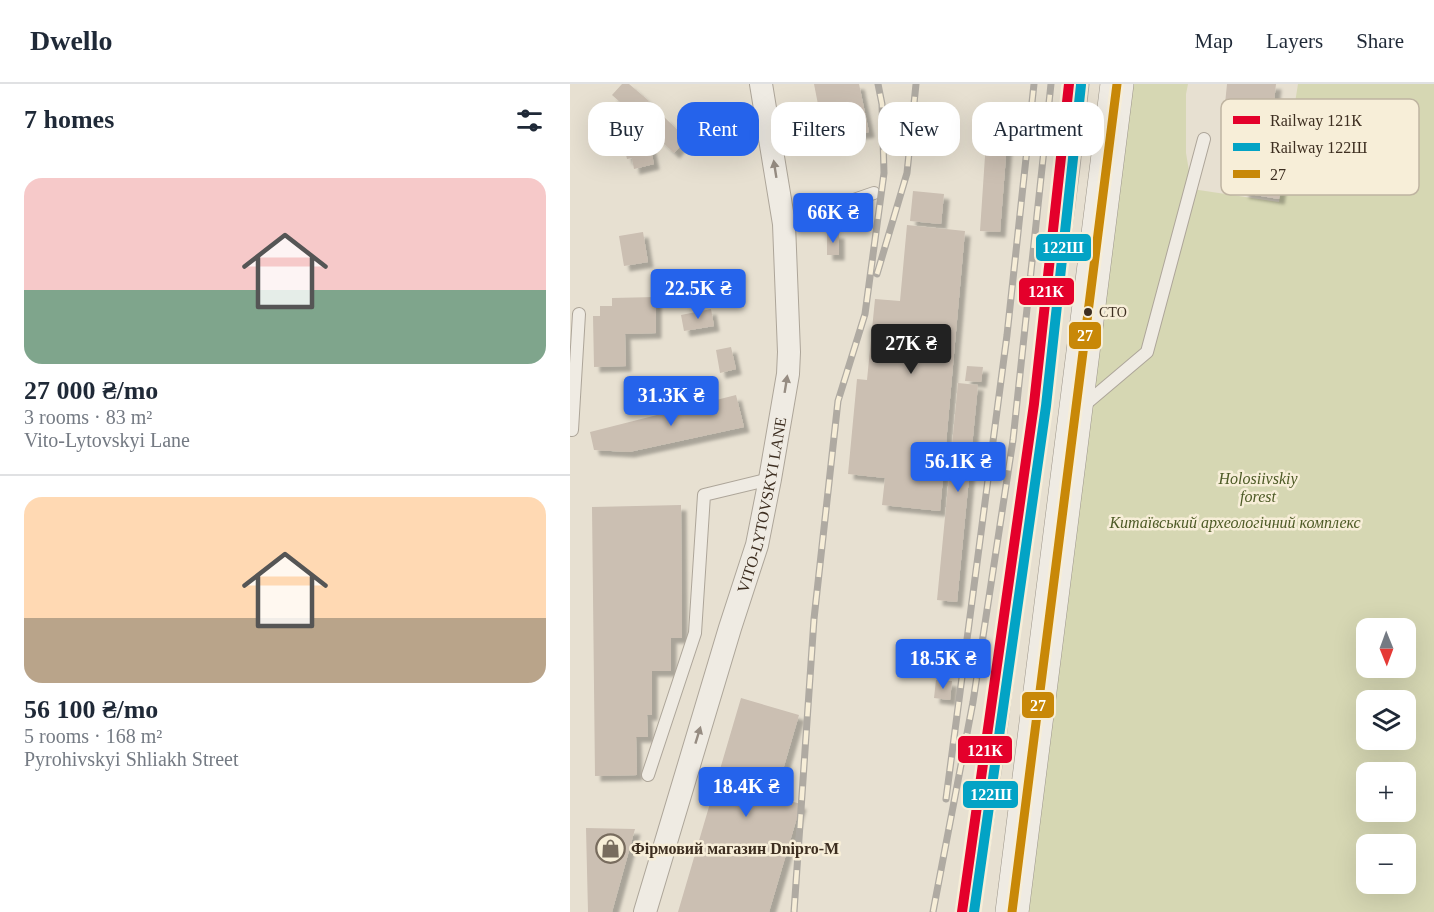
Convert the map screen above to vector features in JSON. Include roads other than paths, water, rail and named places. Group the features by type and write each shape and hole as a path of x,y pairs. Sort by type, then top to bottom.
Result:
{"street":[{"name":"VITO-LYTOVSKYI LANE","path":"645,912 757,545 788,374 784,224 761,84"},
{"path":"1012,912 1117,84"}],"lane":[{"path":"1075,413 1147,352 1203,140"},
{"path":"784,224 874,192"},
{"path":"572,430 579,314"},
{"path":"648,775 695,633 704,495 770,479"}],"railway":[{"path":"794,912 814,619 838,401 865,314 884,173 882,104 878,84"},
{"path":"877,274 907,173 916,84"},
{"path":"946,799 1007,335 1034,84"},
{"path":"933,912 973,702 1013,440 1051,84"},
{"path":"977,912 1002,746 1086,84"}],"rail line":[{"name":"121К","path":"962,912 1034,404 1069,84"},
{"name":"122Ш","path":"974,912 1046,406 1081,85"}],"place":[{"name":"СТО","path":"1088,312"},
{"name":"Фірмовий магазин Dnipro-M","path":"610,848"}],"park label":[{"name":"Holosiivskiy forest","path":"1258,487"},
{"name":"Китаївський археологічний комплекс","path":"1235,522"}]}
